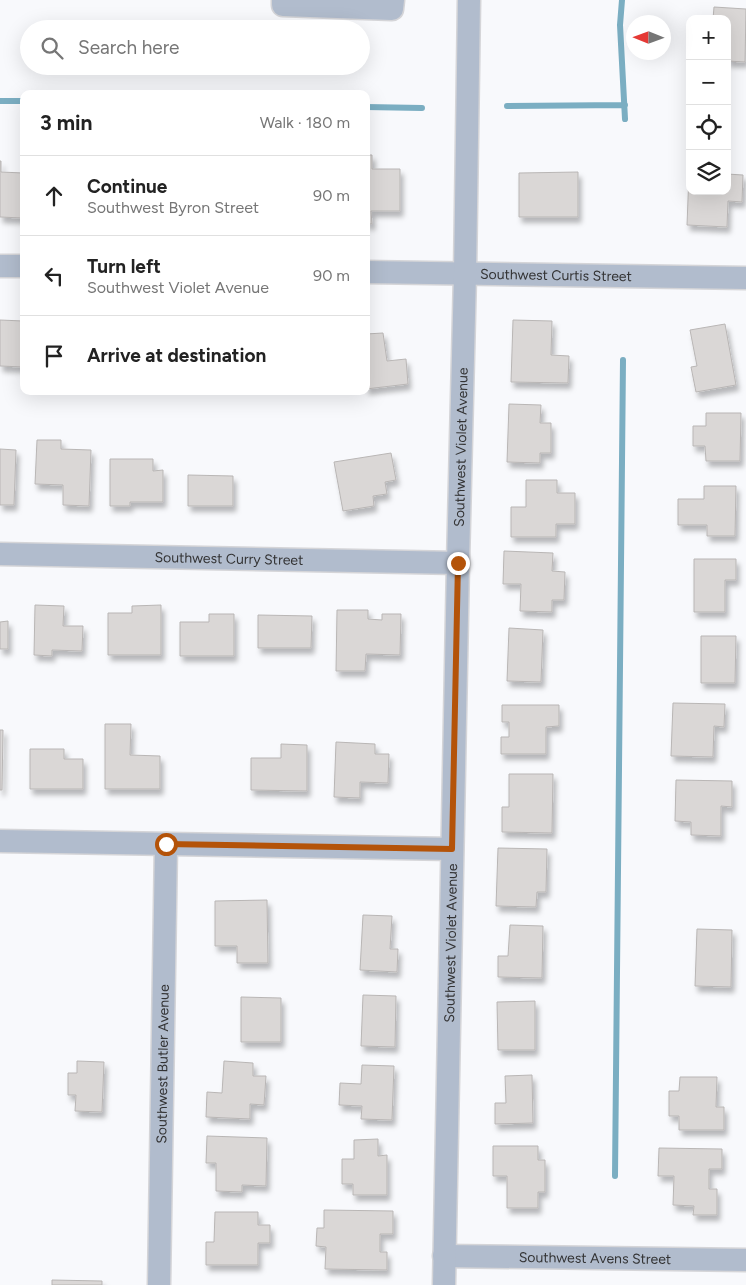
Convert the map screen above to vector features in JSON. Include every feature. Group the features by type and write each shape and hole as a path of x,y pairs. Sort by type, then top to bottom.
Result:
{"street":[{"path":"283,0 283,6 392,9 393,0"},
{"name":"Southwest Violet Avenue","path":"444,1285 458,563 466,274 469,0"},
{"path":"0,266 20,266"},
{"name":"Southwest Curtis Street","path":"370,272 746,278"},
{"name":"Southwest Curry Street","path":"0,554 458,563"},
{"path":"0,841 452,849"},
{"name":"Southwest Butler Avenue","path":"159,1285 166,844"},
{"name":"Southwest Avens Street","path":"444,1256 746,1260"}],"building":[{"path":"714,7 746,9 745,62 731,61 731,15 713,15"},
{"path":"370,155 372,155 372,169 400,169 400,211 371,211 372,224 370,224"},
{"path":"1,161 1,172 20,173 20,218 0,217"},
{"path":"578,172 578,217 519,217 519,173"},
{"path":"731,174 743,175 742,202 728,201 727,227 687,225 688,195 731,195"},
{"path":"0,320 20,321 20,367 0,366"},
{"path":"513,320 552,321 551,355 569,356 568,383 511,382"},
{"path":"725,324 736,385 696,392 691,367 697,366 690,330"},
{"path":"383,333 387,361 406,359 408,384 370,389 370,334"},
{"path":"509,404 541,405 540,423 551,423 551,453 540,453 540,463 507,462"},
{"path":"706,413 741,413 740,461 706,461 705,446 693,446 693,426 706,426"},
{"path":"37,440 61,440 61,449 91,450 89,506 63,505 63,485 35,484"},
{"path":"0,449 16,450 14,505 0,505"},
{"path":"391,453 396,480 385,482 387,494 373,496 374,506 343,511 334,462"},
{"path":"110,459 153,459 153,471 163,470 163,502 130,502 130,506 110,506"},
{"path":"188,475 233,476 233,506 188,506"},
{"path":"526,480 557,480 557,493 575,493 575,524 556,524 556,537 511,537 511,507 526,507"},
{"path":"704,486 736,486 735,536 707,536 707,525 678,525 678,499 704,499"},
{"path":"504,551 553,553 552,571 565,572 564,600 552,600 552,612 520,611 521,584 503,584"},
{"path":"694,559 736,559 736,580 725,580 725,612 694,612"},
{"path":"35,605 64,606 63,626 83,626 82,651 52,650 52,656 34,655"},
{"path":"161,605 161,655 108,655 108,613 132,613 132,606"},
{"path":"337,610 368,610 368,619 382,620 382,614 401,614 400,655 366,654 365,671 336,671"},
{"path":"209,614 234,614 234,656 180,656 180,622 209,622"},
{"path":"258,615 312,616 311,648 258,648"},
{"path":"8,621 8,649 0,649 0,622"},
{"path":"509,628 543,630 541,682 507,681"},
{"path":"701,636 736,636 735,683 701,683"},
{"path":"673,703 725,704 724,727 714,726 713,757 671,756"},
{"path":"502,705 559,705 559,726 546,727 546,754 501,754 501,737 509,737 509,722 502,722"},
{"path":"105,724 131,724 130,755 160,756 160,789 105,789"},
{"path":"0,730 3,730 2,790 0,790"},
{"path":"336,742 375,744 375,754 389,754 388,783 360,782 360,798 334,797"},
{"path":"281,744 307,745 307,791 251,790 251,758 281,758"},
{"path":"30,749 64,749 64,759 83,759 83,789 30,789"},
{"path":"509,774 553,774 552,833 502,832 502,807 509,807"},
{"path":"676,780 732,781 732,807 721,806 721,836 691,835 691,822 675,821"},
{"path":"498,848 547,849 546,892 537,892 536,907 496,906"},
{"path":"267,900 268,963 237,963 237,946 215,946 215,901"},
{"path":"363,915 392,916 390,949 398,949 397,972 360,970"},
{"path":"510,925 543,926 542,978 498,977 498,956 508,956"},
{"path":"697,929 732,930 731,987 695,986"},
{"path":"363,995 396,996 395,1047 361,1046"},
{"path":"241,997 281,998 281,1042 241,1042"},
{"path":"535,1001 535,1050 498,1050 497,1002"},
{"path":"77,1061 104,1062 102,1112 75,1111 76,1095 68,1095 68,1073 77,1073"},
{"path":"224,1061 253,1063 253,1076 266,1076 264,1105 250,1104 250,1119 206,1117 207,1092 222,1093"},
{"path":"362,1065 394,1066 392,1120 361,1119 362,1106 339,1105 340,1083 361,1084"},
{"path":"532,1075 533,1123 495,1124 495,1103 506,1103 505,1076"},
{"path":"680,1077 717,1077 716,1107 724,1107 724,1130 679,1130 679,1116 669,1116 669,1091 679,1091"},
{"path":"207,1136 267,1138 266,1186 242,1185 242,1192 216,1191 216,1163 206,1163"},
{"path":"378,1139 378,1156 387,1155 387,1195 353,1195 353,1184 342,1184 342,1159 354,1159 354,1140"},
{"path":"493,1146 538,1146 538,1160 545,1160 545,1192 538,1192 538,1208 507,1208 507,1176 493,1176"},
{"path":"659,1148 722,1149 722,1169 709,1169 709,1189 717,1189 717,1215 693,1215 694,1206 673,1205 674,1176 658,1176"},
{"path":"324,1210 393,1211 393,1234 380,1234 380,1252 387,1252 387,1270 325,1269 326,1247 316,1246 317,1228 324,1228"},
{"path":"215,1212 258,1212 258,1225 270,1225 270,1243 258,1243 258,1265 206,1265 206,1242 214,1242"},
{"path":"52,1280 102,1281 102,1285 52,1285"}],"waterway":[{"path":"622,0 620,25 625,119"},
{"path":"0,101 20,101"},
{"path":"507,106 625,105"},
{"path":"370,107 422,108"},
{"path":"615,1176 623,360"}],"route":[{"path":"166,844 452,849 458,563"}]}
